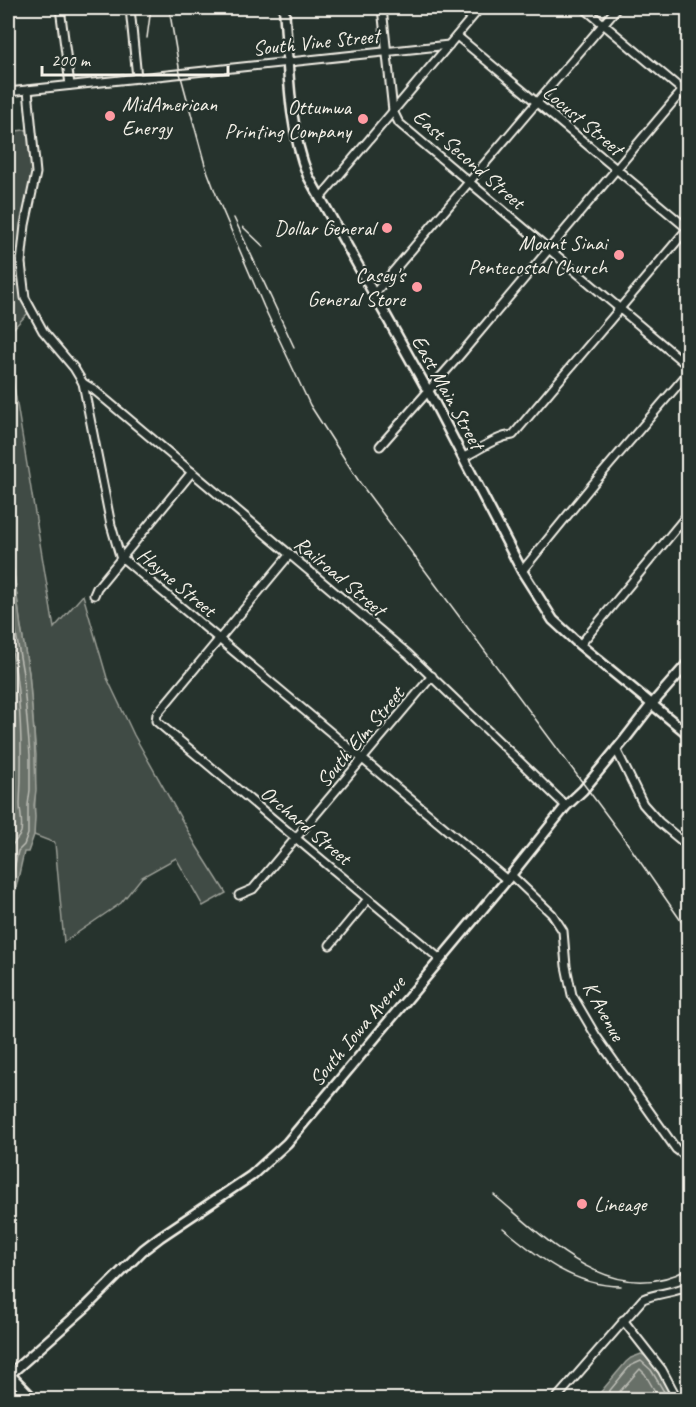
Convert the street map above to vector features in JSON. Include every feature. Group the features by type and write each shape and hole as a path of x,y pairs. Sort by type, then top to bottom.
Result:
{"highway":[{"path":"8,1374 34,1400"},
{"path":"8,1390 16,1400"}],"main road":[{"name":"East Main Street","path":"284,8 295,130 308,176 428,390 522,571 553,620 579,645 688,734"},
{"name":"South Iowa Avenue","path":"8,1374 87,1306 143,1250 250,1176 287,1143 509,878 566,806 688,663"}],"street":[{"path":"60,8 70,85"},
{"path":"130,8 137,78"},
{"name":"East Second Street","path":"382,8 393,111 399,123 688,366"},
{"path":"320,198 480,8"},
{"path":"584,8 686,93"},
{"path":"374,294 617,8"},
{"name":"Locust Street","path":"457,36 688,229"},
{"name":"South Vine Street","path":"8,92 449,45"},
{"path":"380,446 460,355 616,169 686,93 688,84"},
{"name":"Hayne Street","path":"28,90 36,173 25,225 22,256 25,298 43,332 74,368 83,383 111,525 122,557 509,878"},
{"path":"464,457 495,439 513,435 688,229"},
{"path":"522,571 592,484 688,372"},
{"name":"Railroad Street","path":"83,383 290,554 432,676 566,806"},
{"path":"94,595 97,588 192,472"},
{"path":"579,645 688,514"},
{"path":"220,639 290,554"},
{"name":"Orchard Street","path":"220,639 158,714 156,721 441,959"},
{"name":"South Elm Street","path":"239,895 253,889 432,676"},
{"path":"616,749 643,804 659,822 688,846"},
{"name":"K Avenue","path":"509,878 552,914 563,931 566,966 572,995 596,1036 628,1082 676,1149 688,1158"},
{"path":"330,945 368,899"},
{"path":"555,1400 643,1299 678,1291 688,1286"},
{"path":"623,1320 662,1370 678,1400"}],"shaded area":[{"path":"32,129 36,173 21,263 31,310 8,334 8,132"},
{"path":"8,350 54,628 83,595 107,678 134,735 197,847 226,893 203,906 176,858 142,877 121,903 64,942 55,843 34,835 36,755 29,673 8,527"}],"water":[{"path":"8,527 29,673 36,790 34,835 28,852 24,852 8,913"},
{"path":"641,1354 657,1367 675,1400 594,1400 626,1362"}],"railway":[{"path":"147,38 151,8"},
{"path":"169,8 180,73 205,165 264,307 310,405 360,483 623,837 688,931"},
{"path":"234,218 294,347"},
{"path":"243,227 264,247"},
{"path":"494,1195 559,1249 607,1275 633,1281 660,1279 688,1269"},
{"path":"503,1228 557,1268 587,1281 621,1286"}],"place":[{"name":"MidAmerican Energy","path":"110,116"},
{"name":"Ottumwa Printing Company","path":"363,119"},
{"name":"Dollar General","path":"387,228"},
{"name":"Mount Sinai Pentecostal Church","path":"619,255"},
{"name":"Casey's General Store","path":"417,287"},
{"name":"Lineage","path":"582,1204"}]}
